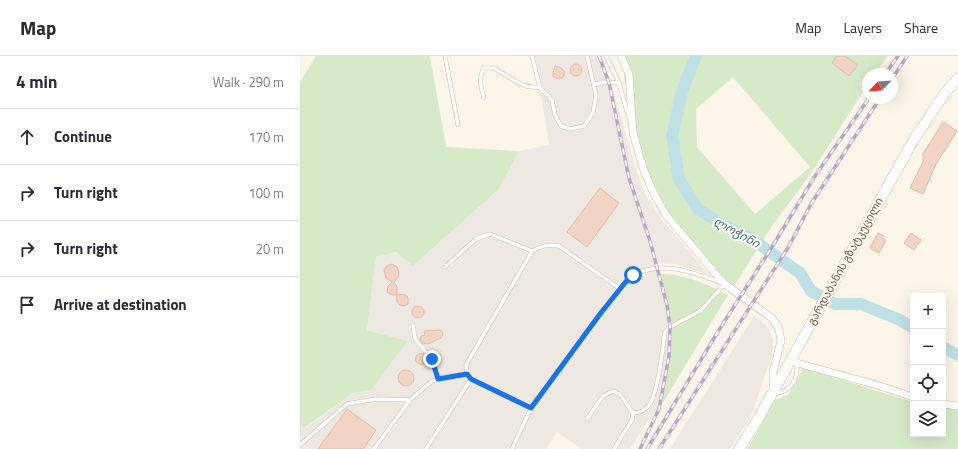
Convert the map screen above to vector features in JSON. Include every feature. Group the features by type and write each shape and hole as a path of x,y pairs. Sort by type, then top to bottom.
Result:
{"main road":[{"name":"გარდაბანის გზატკეცილი","path":"739,449 758,419 773,390 794,360 799,344 913,141 945,93 958,78"}],"street":[{"path":"621,56 629,74 633,132 643,168 653,192 666,214 725,284 772,318 779,329 781,341 773,372 773,390"},
{"path":"794,360 910,396"},
{"path":"946,404 958,406"}],"lane":[{"path":"445,56 458,125"},
{"path":"532,56 540,88 552,100 555,115 561,126 570,130 584,126 593,113 596,95 587,56"},
{"path":"606,56 619,84 633,132"},
{"path":"484,98 480,75 484,68 494,68 526,86 540,88"},
{"path":"594,85 603,82 619,84"},
{"path":"445,267 476,238 490,234 532,251"},
{"path":"531,408 471,379 467,374 466,365 532,251 539,247 550,245 559,246 620,289"},
{"path":"512,449 531,408 620,289 633,275 638,272 657,268 690,272 725,284 700,311 670,327 665,332 660,369 653,399 646,409 633,413"},
{"path":"413,325 415,339 432,359 438,379"},
{"path":"374,449 410,400 432,381 467,374"},
{"path":"426,449 471,379"},
{"path":"587,419 603,396 613,391 620,395 633,413 632,420 614,449"},
{"path":"300,445 347,404 376,399 410,400"}],"shaded area":[{"path":"531,56 603,56 644,192 662,220 709,275 676,264 658,263 661,274 671,352 661,406 648,420 630,449 582,449 557,432 546,449 300,449 300,425 305,428 353,393 371,390 408,341 367,330 376,257 396,252 413,266 499,189 519,151 549,145 536,65"},
{"path":"754,316 767,326 773,339 772,355 751,416 730,449 670,449"}],"green space":[{"path":"316,56 430,56 446,147 519,151 499,189 413,266 396,252 376,257 367,330 408,341 371,390 353,393 304,428 300,425 300,82"},
{"path":"622,56 887,56 879,68 862,68 862,93 812,172 772,226 734,286 725,279 669,213 650,177 639,146 625,83","holes":["733,77 810,167 755,214 697,147 696,109"]},
{"path":"661,274 670,274 687,278 728,295 661,406 671,352"},
{"path":"801,367 910,401 910,437 946,437 946,408 958,410 958,449 747,449 773,401 789,394 802,371"}],"building":[{"path":"837,56 845,56 858,65 849,76 832,63"},
{"path":"576,64 580,66 582,70 580,74 576,76 572,74 570,70 572,66"},
{"path":"555,66 561,68 565,72 563,77 560,79 553,76"},
{"path":"943,122 957,131 936,164 923,194 910,188 923,162 923,154"},
{"path":"600,188 619,203 587,247 567,232"},
{"path":"878,233 884,236 882,238 886,240 879,253 870,248"},
{"path":"911,233 921,240 914,250 904,243"},
{"path":"392,264 397,267 399,272 398,277 394,282 397,287 397,294 408,297 408,304 404,306 397,302 397,295 392,295 387,292 388,286 392,282 386,278 384,270 387,266"},
{"path":"418,306 422,308 424,312 422,316 418,318 414,316 412,312 414,308"},
{"path":"424,331 442,331 443,334 441,338 428,344 422,343 420,340 421,336 425,335"},
{"path":"421,353 425,355 427,359 425,363 421,365 417,363 415,359 417,355"},
{"path":"406,370 413,375 414,378 409,385 406,386 399,381 398,378 403,371"},
{"path":"347,409 376,430 363,449 318,449"}],"waterway":[{"name":"ლოჭინი","path":"696,56 682,91 672,136 679,179 698,209 723,225 752,239 800,273 811,291 835,304 861,304 900,320 910,326"},
{"name":"ლოჭინი","path":"946,349 958,355"}],"railway":[{"path":"599,56 609,83 629,178 650,241 667,305 670,327 669,356 659,409 640,449"},
{"path":"889,68 898,56"},
{"path":"898,70 907,56"},
{"path":"647,449 815,176 865,104"},
{"path":"659,449 789,246 811,204 876,104"}],"route":[{"path":"432,359 438,379 442,377 467,374 471,379 531,408 600,314 628,279 633,275"}]}
